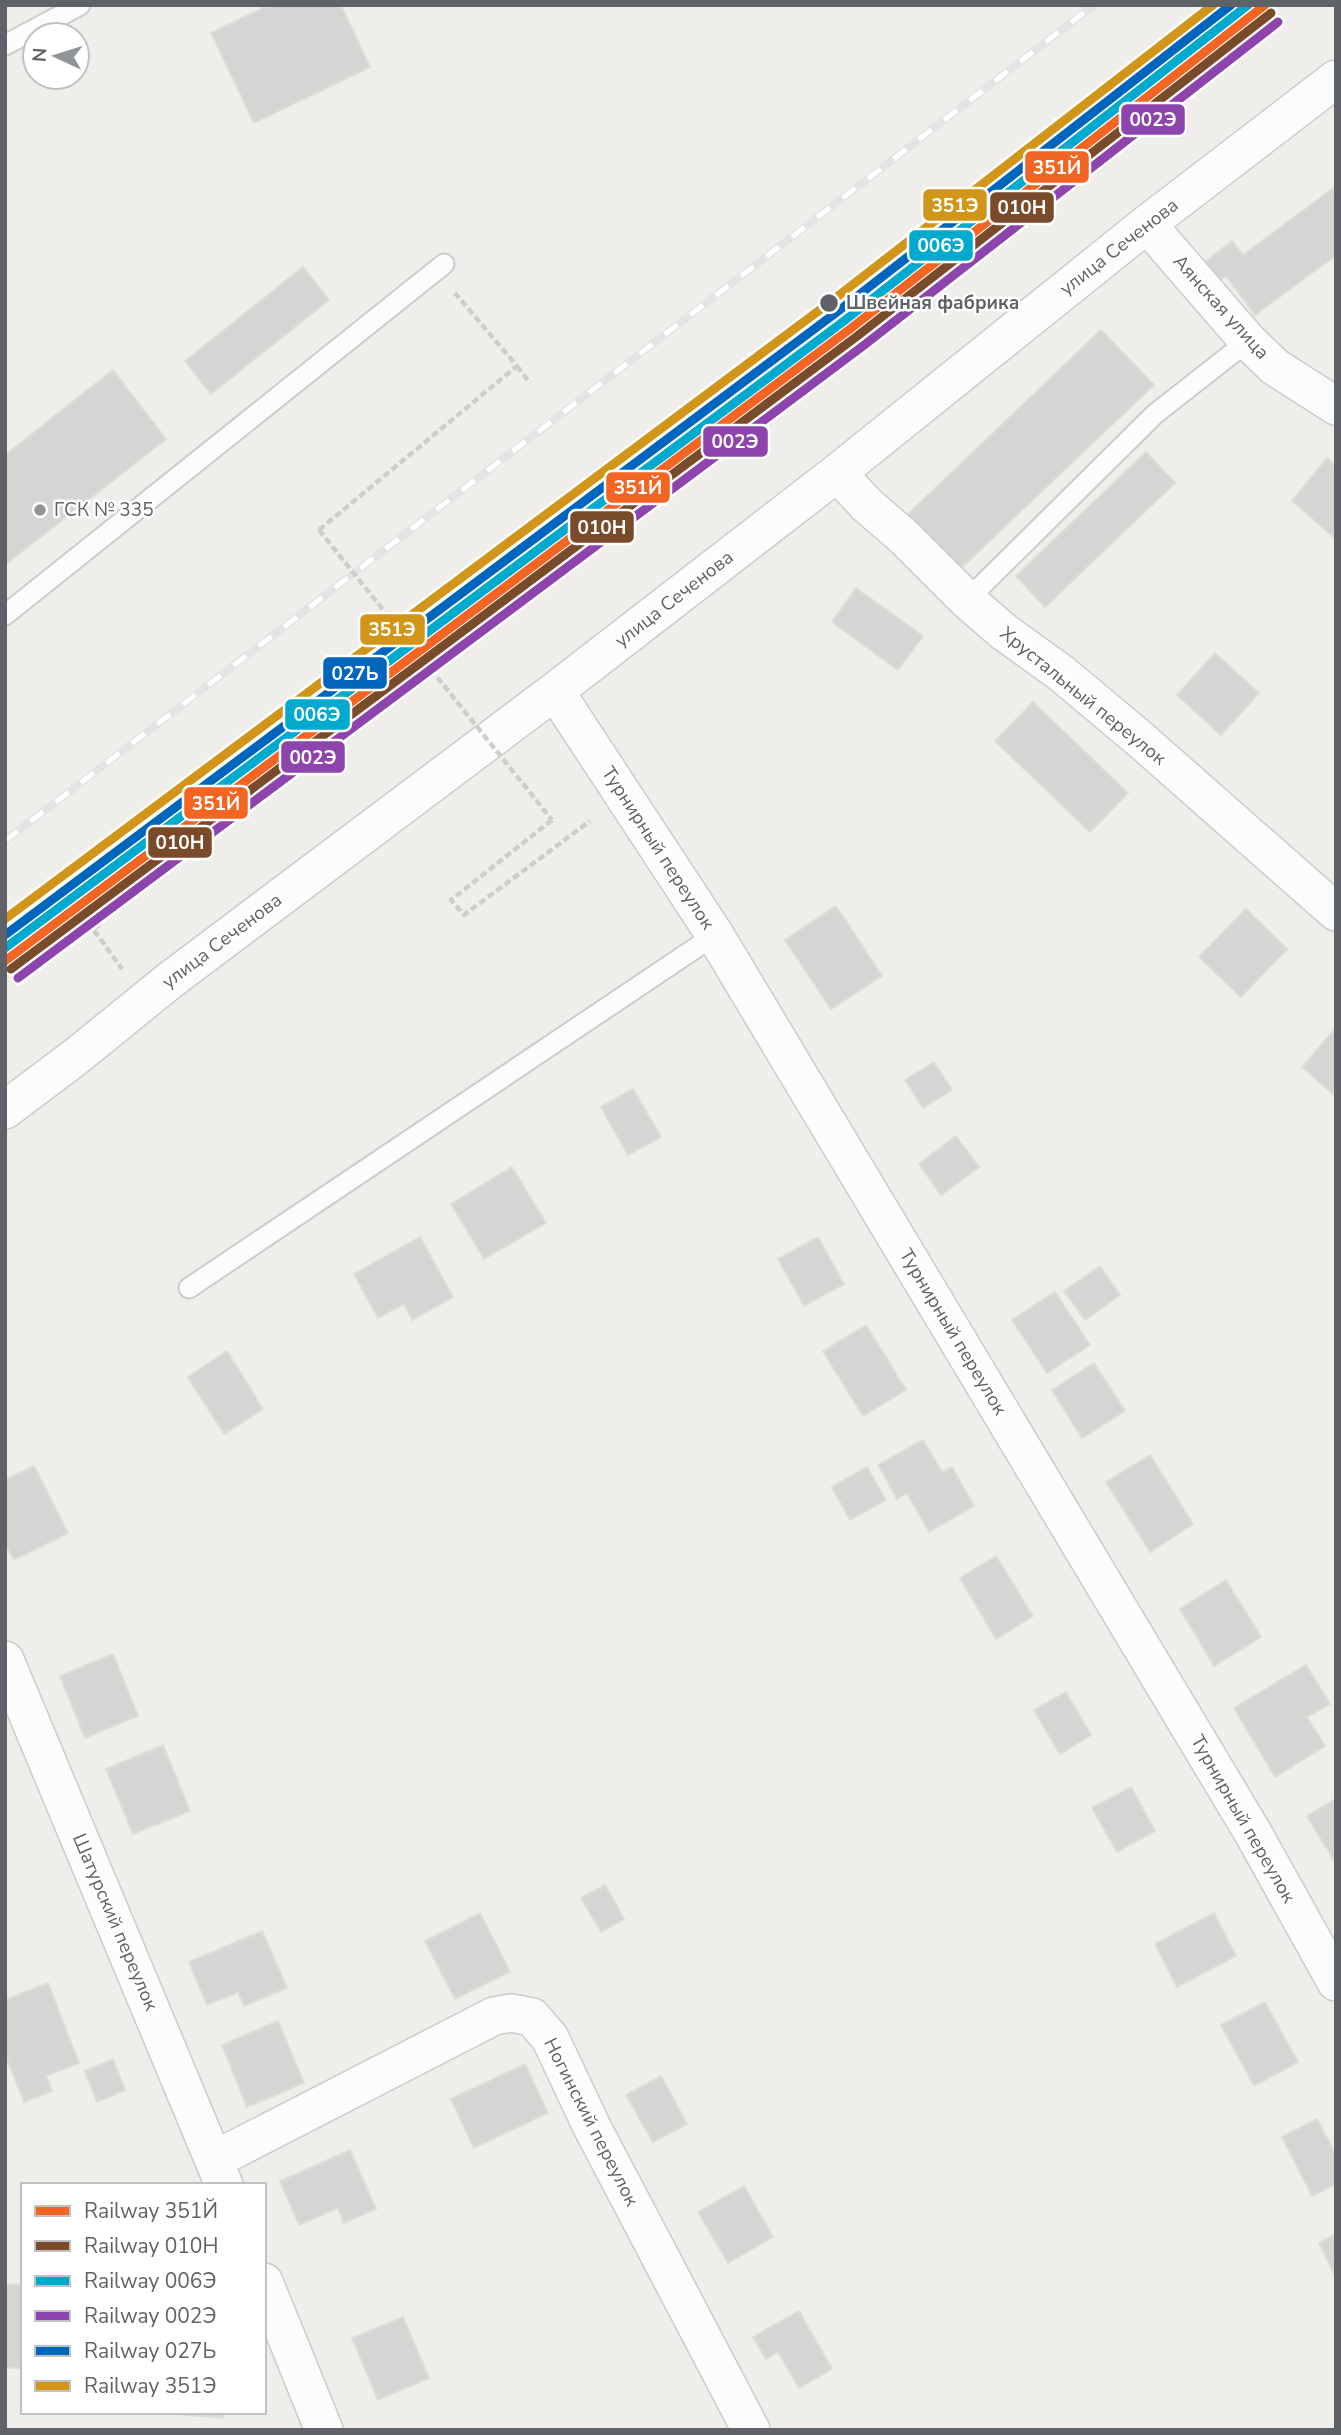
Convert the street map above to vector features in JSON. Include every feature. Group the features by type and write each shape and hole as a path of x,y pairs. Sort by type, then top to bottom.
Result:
{"street":[{"name":"улица Сеченова","path":"5,1110 169,981 555,691 837,473 1147,224 1336,79"},
{"name":"Аянская улица","path":"1147,224 1248,341 1275,367 1336,406"},
{"name":"Хрустальный переулок","path":"837,473 967,600 1141,740 1336,912"},
{"name":"Турнирный переулок","path":"555,691 715,935 1253,1833 1336,1982"},
{"name":"Шатурский переулок","path":"5,1660 219,2172"},
{"name":"Ногинский переулок","path":"219,2172 494,2016 511,2013 532,2017 550,2038 592,2127 751,2430"},
{"path":"266,2287 324,2430"}],"lane":[{"path":"5,46 80,5"},
{"path":"5,615 440,267"},
{"path":"967,600 1155,414 1248,341"},
{"path":"189,1288 715,935"}],"path":[{"path":"440,267 530,383"},
{"path":"517,366 319,530 552,820 452,900 464,915 590,821"}],"building":[{"path":"269,5 341,5 370,67 254,123 211,33"},
{"path":"1336,186 1336,255 1255,315 1226,276 1215,284 1201,265 1232,241 1243,255"},
{"path":"303,267 329,300 211,394 185,361"},
{"path":"1101,330 1154,385 959,570 907,515"},
{"name":"ГСК № 335","path":"113,370 166,439 5,565 5,455"},
{"path":"1146,452 1175,483 1045,607 1016,576"},
{"path":"1327,458 1336,466 1336,539 1292,501"},
{"path":"856,588 923,636 898,670 832,622"},
{"path":"1215,653 1259,693 1221,735 1177,695"},
{"path":"1033,702 1128,793 1090,832 995,741"},
{"path":"836,906 882,976 831,1009 785,940"},
{"path":"1246,909 1287,949 1241,997 1199,957"},
{"path":"1336,1028 1336,1093 1334,1095 1302,1067"},
{"path":"934,1062 952,1090 923,1108 905,1080"},
{"path":"633,1089 661,1137 628,1155 601,1107"},
{"path":"956,1136 979,1167 941,1195 919,1164"},
{"path":"512,1167 546,1223 484,1259 451,1204"},
{"path":"420,1237 453,1297 412,1320 404,1304 378,1318 354,1274"},
{"path":"818,1237 844,1284 804,1306 778,1259"},
{"path":"1100,1266 1120,1295 1085,1320 1064,1291"},
{"path":"1055,1292 1090,1345 1047,1373 1012,1320"},
{"path":"866,1325 906,1390 863,1416 823,1351"},
{"path":"227,1351 263,1409 224,1434 188,1377"},
{"path":"1094,1363 1125,1411 1082,1438 1052,1390"},
{"path":"923,1440 942,1472 952,1467 974,1506 929,1532 907,1493 897,1499 878,1465"},
{"path":"1150,1455 1193,1524 1150,1552 1106,1482"},
{"path":"34,1466 68,1533 14,1560 5,1544 5,1480"},
{"path":"867,1467 886,1500 850,1520 832,1487"},
{"path":"996,1556 1033,1616 996,1639 960,1578"},
{"path":"1226,1580 1261,1637 1214,1666 1180,1609"},
{"path":"113,1654 138,1716 85,1738 60,1676"},
{"path":"1306,1665 1330,1704 1307,1717 1325,1746 1275,1777 1234,1708"},
{"path":"1066,1692 1091,1735 1060,1754 1034,1710"},
{"path":"163,1745 190,1811 133,1834 106,1769"},
{"path":"1131,1787 1155,1831 1117,1852 1092,1808"},
{"path":"1336,1799 1336,1864 1307,1816"},
{"path":"605,1885 624,1919 601,1932 581,1898"},
{"path":"480,1913 510,1972 455,1999 425,1941"},
{"path":"1214,1913 1236,1956 1177,1987 1155,1944"},
{"path":"262,1931 287,1988 244,2006 238,1992 207,2005 189,1962"},
{"path":"48,1983 79,2063 46,2076 52,2091 24,2102 5,2054 5,2000"},
{"path":"1265,2002 1298,2062 1254,2086 1221,2025"},
{"path":"278,2021 304,2083 247,2107 222,2045"},
{"path":"113,2059 125,2090 97,2102 85,2071"},
{"path":"525,2064 548,2113 474,2148 451,2099"},
{"path":"661,2076 687,2124 653,2142 626,2095"},
{"path":"1317,2119 1336,2155 1336,2184 1312,2196 1282,2137"},
{"path":"350,2150 376,2209 344,2223 338,2208 299,2225 280,2181"},
{"path":"744,2186 773,2237 728,2263 698,2212"},
{"path":"1336,2234 1336,2273 1334,2274 1319,2243"},
{"path":"5,2284 21,2285 21,2369 5,2367"},
{"path":"799,2311 832,2369 799,2388 778,2352 766,2359 753,2337"},
{"path":"403,2317 429,2378 378,2400 352,2338"},
{"path":"175,2414 223,2414 223,2418"}],"railway":[{"path":"5,841 1094,5"}],"rail line":[{"name":"351Э","path":"5,919 829,303 1213,5"},
{"name":"027Ь","path":"5,935 837,312 1231,5"},
{"name":"006Э","path":"5,948 844,321 1248,5"},
{"name":"351Й","path":"5,961 850,329 1265,5"},
{"name":"010Н","path":"11,969 856,337 1271,13"},
{"name":"002Э","path":"18,978 863,346 1278,22"}],"place":[{"name":"Швейная фабрика","path":"829,303"},
{"name":"ГСК № 335","path":"40,510"}]}
